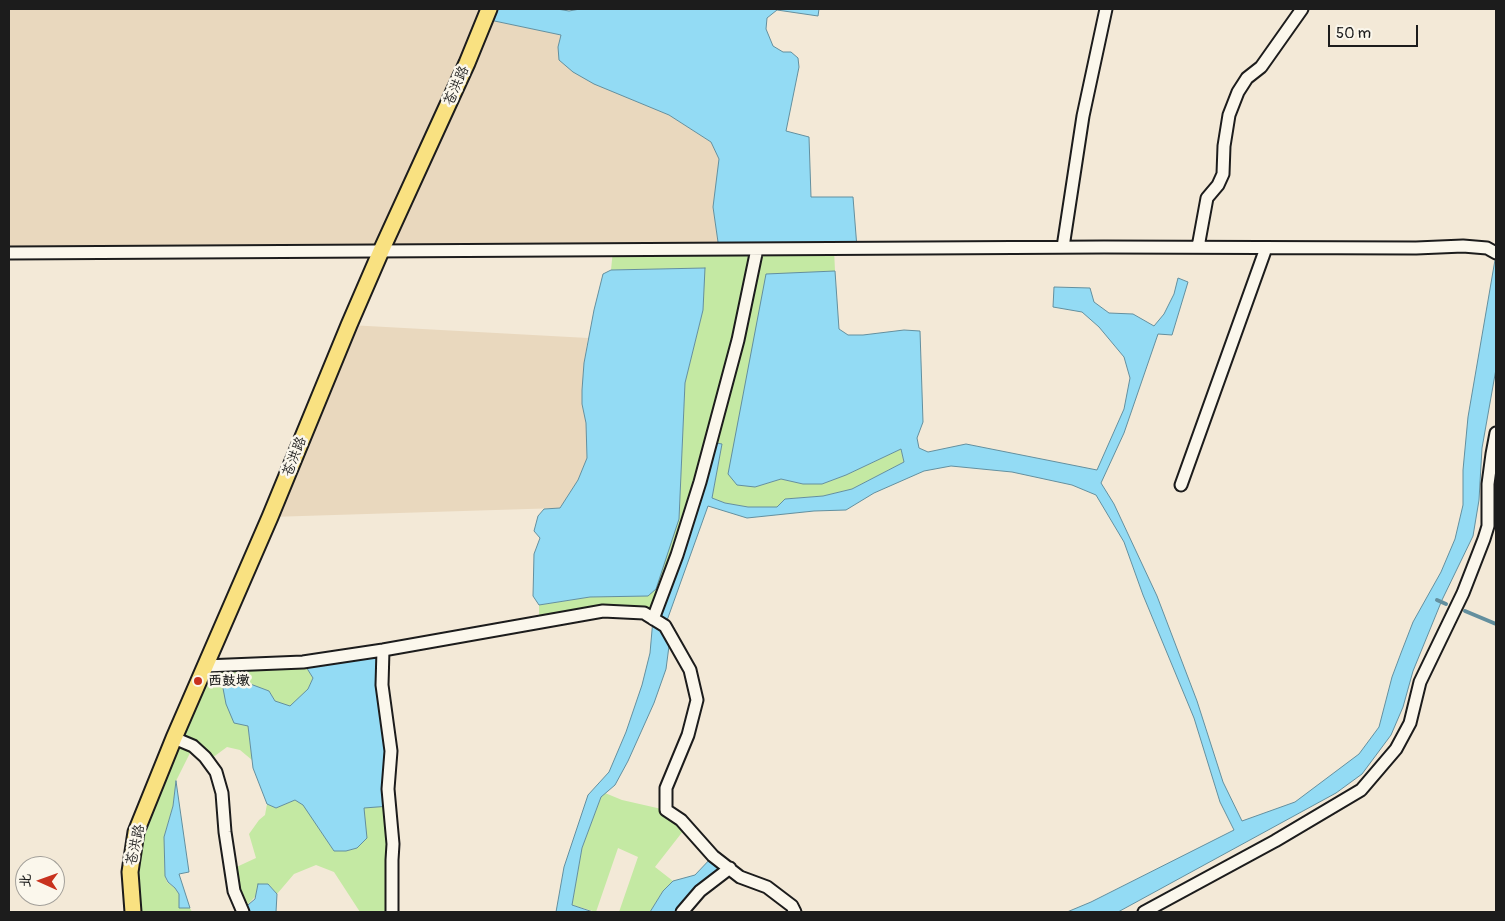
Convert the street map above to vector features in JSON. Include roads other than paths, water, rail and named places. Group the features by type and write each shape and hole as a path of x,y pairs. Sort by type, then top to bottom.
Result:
{"main road":[{"name":"苍洪路","path":"133,912 130,872 136,832 208,666 327,377 490,9"},
{"path":"137,912 134,872 140,832 176,739"}],"street":[{"path":"1063,247 1083,116 1106,9"},
{"path":"1198,247 1207,198 1218,185 1223,174 1224,146 1229,115 1238,92 1248,78 1261,67 1302,9"},
{"path":"9,254 1063,247 1416,248 1463,246 1487,248 1496,253"},
{"path":"1181,485 1266,248"},
{"path":"653,619 677,555 700,482 738,340 757,249"},
{"path":"1144,912 1275,841 1361,790 1396,749 1410,723 1420,682 1463,592 1484,539 1488,526 1488,484 1496,433"},
{"path":"208,666 304,662 603,611 644,613 665,626 690,670 697,700 688,736 666,788 666,810 681,820 713,856 740,876 767,887 792,906 795,912"},
{"path":"383,650 382,685 391,751 388,789 393,844 392,912"},
{"path":"176,739 193,746 205,757 216,772 222,793 225,832 234,891 243,912"},
{"path":"682,912 700,891 730,868"}],"water":[{"path":"489,9 557,9 569,11 580,9 819,9 818,16 777,10 767,18 766,29 773,46 783,52 791,52 798,58 799,67 786,131 809,137 811,197 853,197 857,248 719,249 713,207 719,159 711,142 669,115 594,84 573,72 559,60 558,47 561,35 485,19"},
{"path":"1496,254 1496,369 1482,448 1479,500 1473,536 1442,600 1413,671 1403,707 1391,735 1362,774 1336,793 1118,912 1067,912 1091,902 1234,830 1220,802 1194,718 1143,595 1124,542 1096,495 1072,485 1012,472 951,466 924,471 874,493 846,510 814,511 747,518 708,506 665,626 669,646 666,669 654,703 615,785 601,797 582,848 572,905 593,912 556,912 564,867 588,795 609,772 626,732 642,685 650,653 653,619 710,442 722,444 712,498 725,503 748,507 777,507 785,499 823,496 852,489 904,462 901,449 822,484 803,484 781,479 755,487 737,485 728,474 766,274 835,271 839,329 848,335 904,330 920,331 923,422 917,438 919,448 928,452 966,444 1097,470 1124,409 1130,378 1124,357 1099,327 1082,312 1053,307 1054,287 1090,288 1094,302 1109,313 1133,314 1154,326 1164,314 1174,294 1178,278 1188,282 1172,335 1158,334 1124,433 1101,483 1114,504 1157,596 1197,701 1223,782 1242,821 1295,802 1359,754 1379,727 1392,677 1413,622 1441,572 1455,539 1463,505 1463,470 1468,417"},
{"path":"705,268 703,310 685,383 679,519 656,589 648,596 590,597 539,605 533,596 534,554 540,538 534,531 538,516 544,509 560,508 578,480 587,458 586,423 582,404 584,363 603,274 611,270"},
{"path":"383,650 390,806 364,808 367,838 357,848 346,851 334,851 303,805 295,800 276,808 267,804 253,768 248,726 234,723 226,704 222,683 230,678 253,685 269,691 275,701 290,706 308,689 313,678 303,662"},
{"path":"176,781 189,872 179,874 190,908 179,908 179,894 165,876 164,837 173,806"},
{"path":"713,856 730,868 682,912 650,912 663,891 673,881 695,875"},
{"path":"258,884 268,884 277,894 276,912 243,912 242,910 255,899"}],"waterway":[{"path":"1437,600 1446,604"},
{"path":"1465,611 1496,624"}],"place":[{"name":"西鼓墩","path":"198,681"}]}
